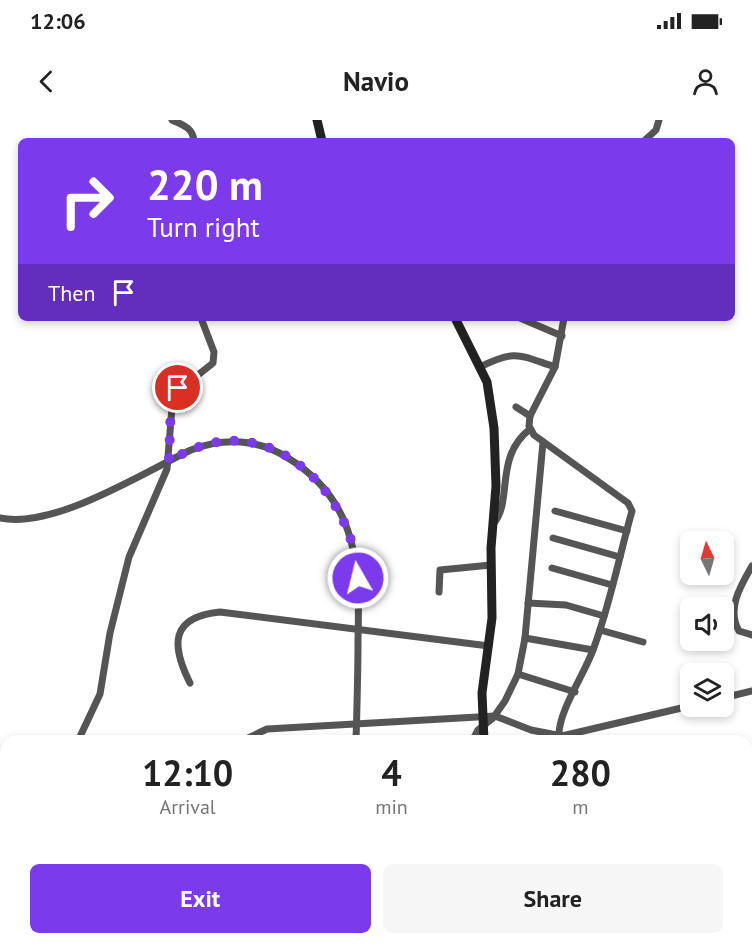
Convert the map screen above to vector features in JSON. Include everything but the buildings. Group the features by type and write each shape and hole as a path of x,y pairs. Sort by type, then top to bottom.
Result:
{"street":[{"path":"172,120 188,128 194,134 194,138"},
{"path":"317,120 321,138"},
{"path":"647,138 656,130 659,120"},
{"path":"81,735 100,693 110,633 129,557 169,461 172,395 183,384 210,367 215,358 202,321"},
{"path":"457,321 488,386 494,422 496,486 491,565 493,610 482,693 484,735"},
{"path":"527,321 562,336"},
{"path":"492,525 499,515 507,464 519,440 530,429 530,416 555,367 564,321"},
{"path":"480,367 501,356 514,354 555,367"},
{"path":"516,407 530,416"},
{"path":"530,429 543,442 628,503 632,511 600,630 560,723 559,735"},
{"path":"0,518 19,519 49,514 89,499 210,444 237,441 276,452 309,474 337,507 351,536 357,566 356,735"},
{"path":"254,735 267,729 483,720 495,716 512,691 525,638 543,442"},
{"path":"555,511 627,531"},
{"path":"553,538 620,557"},
{"path":"439,592 440,570 491,565"},
{"path":"752,566 736,594 735,614 739,631 752,635"},
{"path":"552,568 612,585"},
{"path":"528,603 566,605 604,616"},
{"path":"190,683 179,660 178,637 186,624 203,614 220,612 489,646"},
{"path":"600,630 643,642"},
{"path":"525,638 593,650"},
{"path":"518,674 575,692"},
{"path":"734,695 752,691"},
{"path":"563,735 680,708"},
{"path":"495,716 531,730 554,735"},
{"path":"475,735 483,720"}],"route":[{"path":"178,388 171,399 169,461 200,446 237,441 258,445 294,461 332,499 348,526 358,578"}]}
